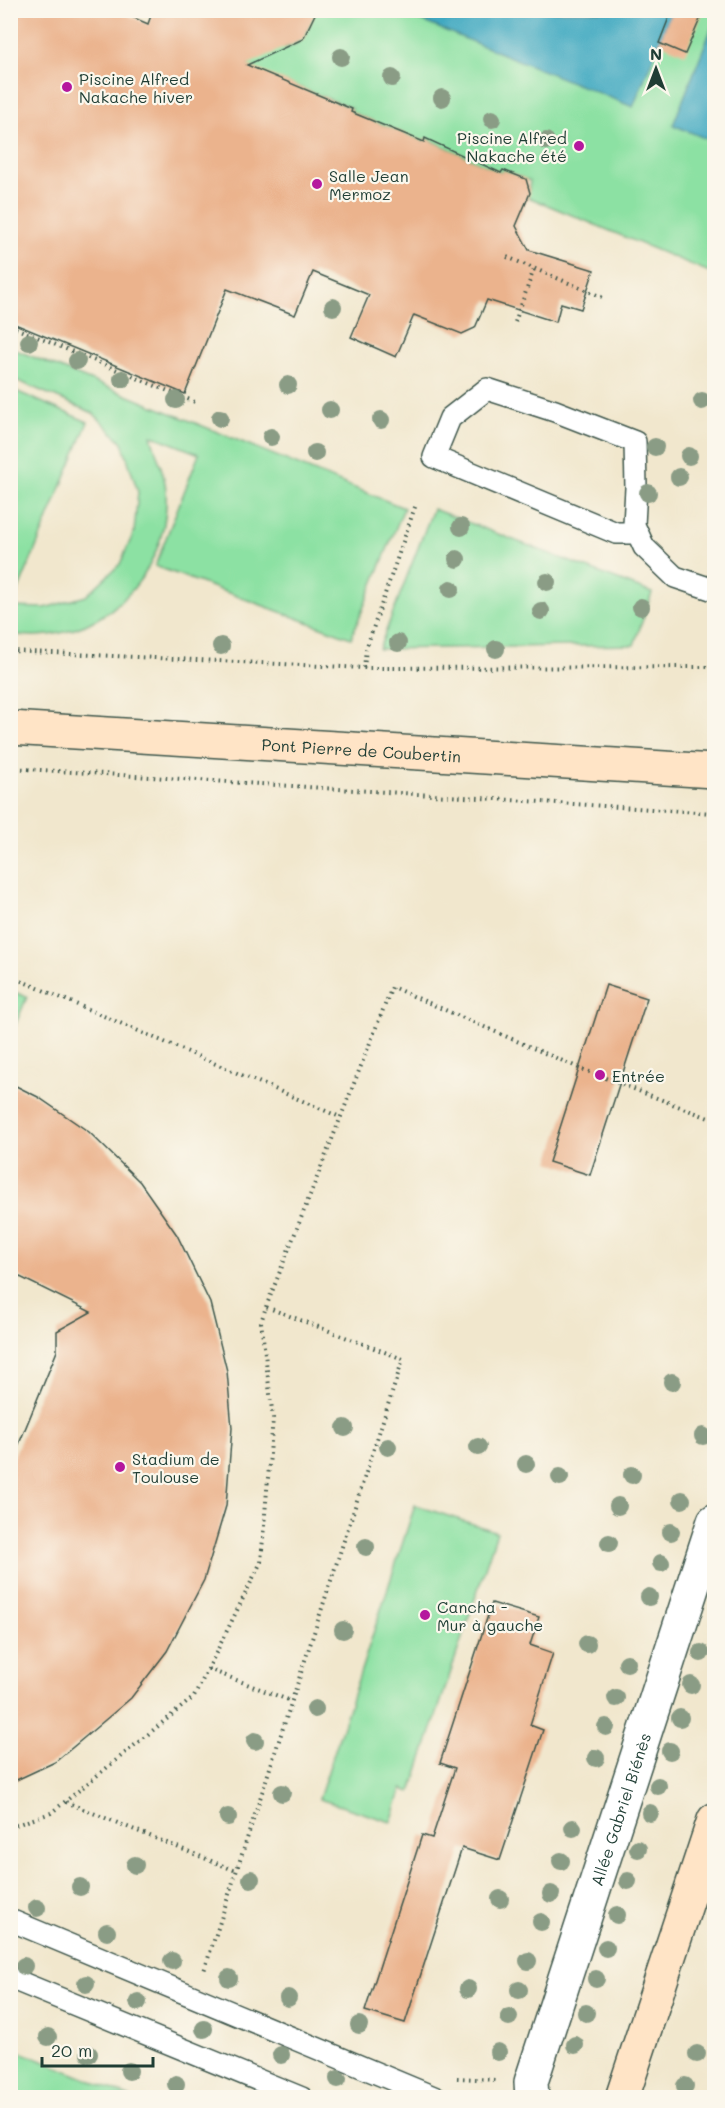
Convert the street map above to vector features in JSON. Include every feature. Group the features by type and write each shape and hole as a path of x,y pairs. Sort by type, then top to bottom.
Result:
{"main road":[{"name":"Pont Pierre de Coubertin","path":"10,728 714,771"},
{"path":"622,2097 714,1820"}],"street":[{"name":"Allée Gabriel Biénès","path":"532,2097 531,2082 714,1521"}],"lane":[{"path":"638,533 616,533 434,457 450,418 488,389 555,411 634,442 636,488 634,525 638,533 644,547 675,577 714,590"},
{"path":"10,1920 436,2097"},
{"path":"10,1978 302,2097"}],"path":[{"path":"507,257 602,297"},
{"path":"515,322 534,269"},
{"path":"10,326 195,402"},
{"path":"364,668 366,649 416,504"},
{"path":"10,651 364,668 714,667"},
{"path":"10,768 714,813"},
{"path":"10,975 340,1117"},
{"path":"10,1827 51,1814 194,1697 261,1562 273,1418 261,1322 392,987 579,1068 714,1119"},
{"path":"196,1997 403,1359 266,1307"},
{"path":"208,1669 292,1701"},
{"path":"65,1802 237,1871"}],"green space":[{"name":"Piscine Alfred Nakache été","path":"311,11 714,11 714,274 528,197 530,181 503,170 501,173 426,138 424,142 351,112 352,108 247,67 258,43 282,48 289,47 300,40 308,30"},
{"path":"11,348 404,508 351,638 155,566 199,454 151,435 162,469 166,491 164,522 156,552 142,578 122,600 99,618 72,630 42,636 11,634 11,607 45,608 86,596 120,564 134,532 138,492 122,442 93,413 11,378"},
{"path":"11,389 88,422 16,596 10,594"},
{"path":"433,509 652,593 634,645 379,649"},
{"path":"11,991 27,997 11,1035"},
{"name":"Cancha - Mur à gauche","path":"415,1505 497,1532 411,1792 402,1789 391,1822 319,1799"},
{"path":"11,2048 131,2097 11,2097"}],"water":[{"path":"397,11 672,11 633,107"},
{"path":"714,22 714,142 673,125"}],"building":[{"path":"10,10 116,10 148,24 153,10 317,10 303,39 247,65 424,142 425,138 501,173 503,170 526,179 530,193 516,226 529,250 594,270 581,309 561,303 556,322 487,300 475,328 462,334 414,315 396,357 351,337 369,295 313,272 295,315 227,289 185,394 10,322"},
{"path":"672,10 704,10 685,54 659,43"},
{"name":"Entrée","path":"606,985 647,998 590,1175 549,1162"},
{"name":"Stadium de Toulouse","path":"10,1083 38,1097 89,1132 140,1182 177,1235 210,1303 227,1371 232,1428 226,1506 204,1580 167,1651 131,1698 85,1737 55,1762 10,1783 10,1466 57,1351 57,1331 91,1312 10,1272"},
{"path":"492,1603 539,1617 530,1645 553,1653 530,1725 543,1730 500,1860 462,1848 405,2023 365,2011 422,1835 432,1838 455,1768 440,1763"}],"place":[{"name":"Piscine Alfred Nakache hiver","path":"67,87"},
{"name":"Piscine Alfred Nakache été","path":"579,146"},
{"name":"Salle Jean Mermoz","path":"317,184"},
{"name":"Entrée","path":"600,1075"},
{"name":"Stadium de Toulouse","path":"120,1467"},
{"name":"Cancha - Mur à gauche","path":"425,1615"}]}
